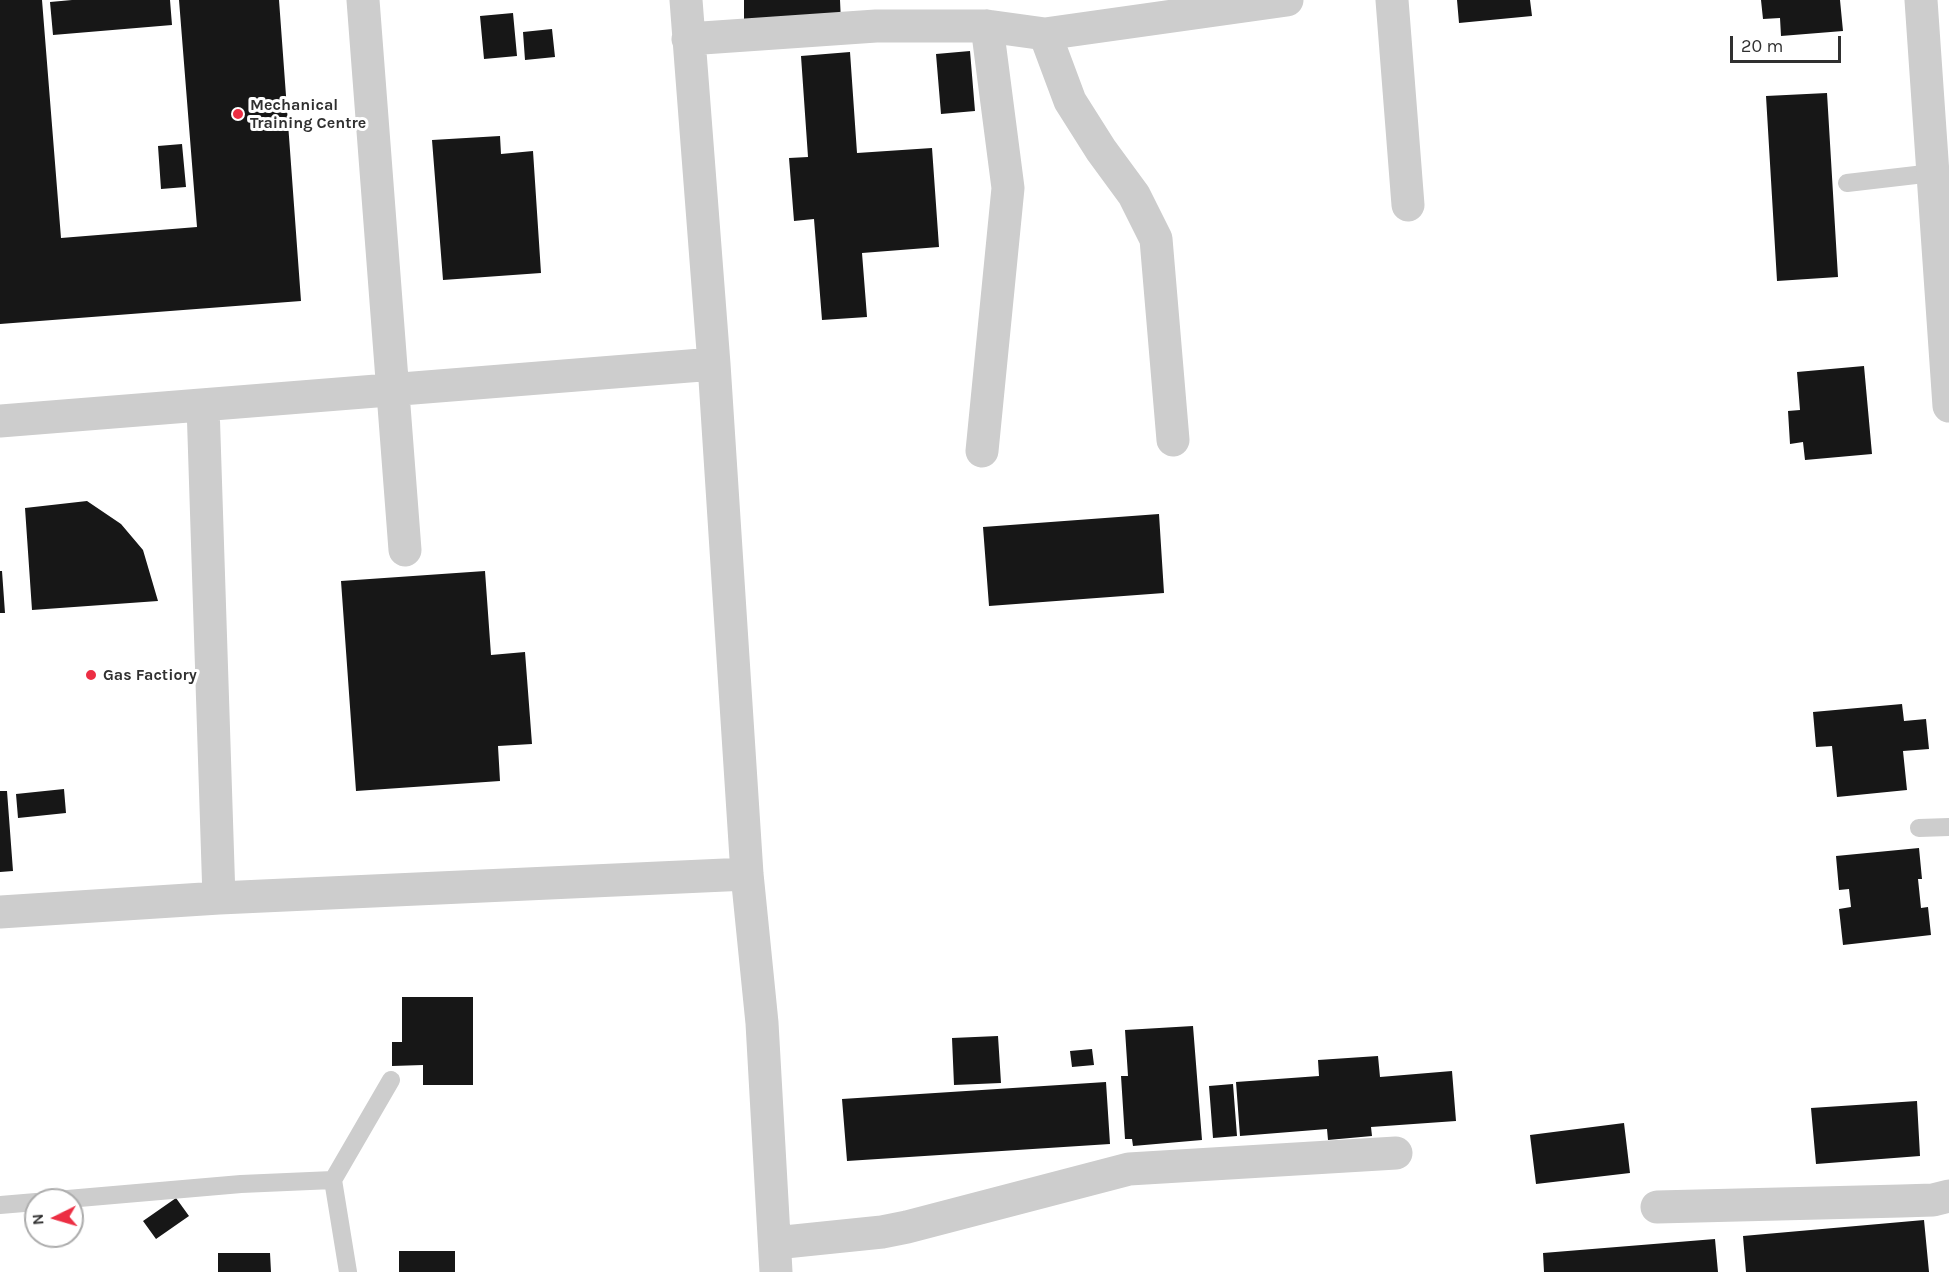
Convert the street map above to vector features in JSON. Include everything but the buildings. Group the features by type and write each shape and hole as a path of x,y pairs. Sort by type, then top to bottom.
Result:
{"street":[{"path":"363,0 405,550"},
{"path":"686,0 714,364 747,874 762,1023 776,1257 898,1229 1129,1169 1396,1153"},
{"path":"688,39 876,26 987,26 1045,34 1287,0"},
{"path":"1392,0 1408,206"},
{"path":"1921,0 1949,406"},
{"path":"982,451 1008,188 987,26"},
{"path":"1045,34 1071,101 1101,150 1134,195 1155,239 1173,440"},
{"path":"0,421 714,364"},
{"path":"203,405 219,897"},
{"path":"0,912 219,897 747,874"},
{"path":"1658,1207 1933,1200 1949,1196"}],"lane":[{"path":"1847,183 1933,173"},
{"path":"1919,828 1949,827"},
{"path":"348,1272 333,1180 391,1080"},
{"path":"84,1198 241,1184 333,1180"},
{"path":"0,1205 24,1203"}],"place":[{"name":"Mechanical Training Centre","path":"238,114"},
{"name":"Gas Factiory","path":"91,675"}]}
